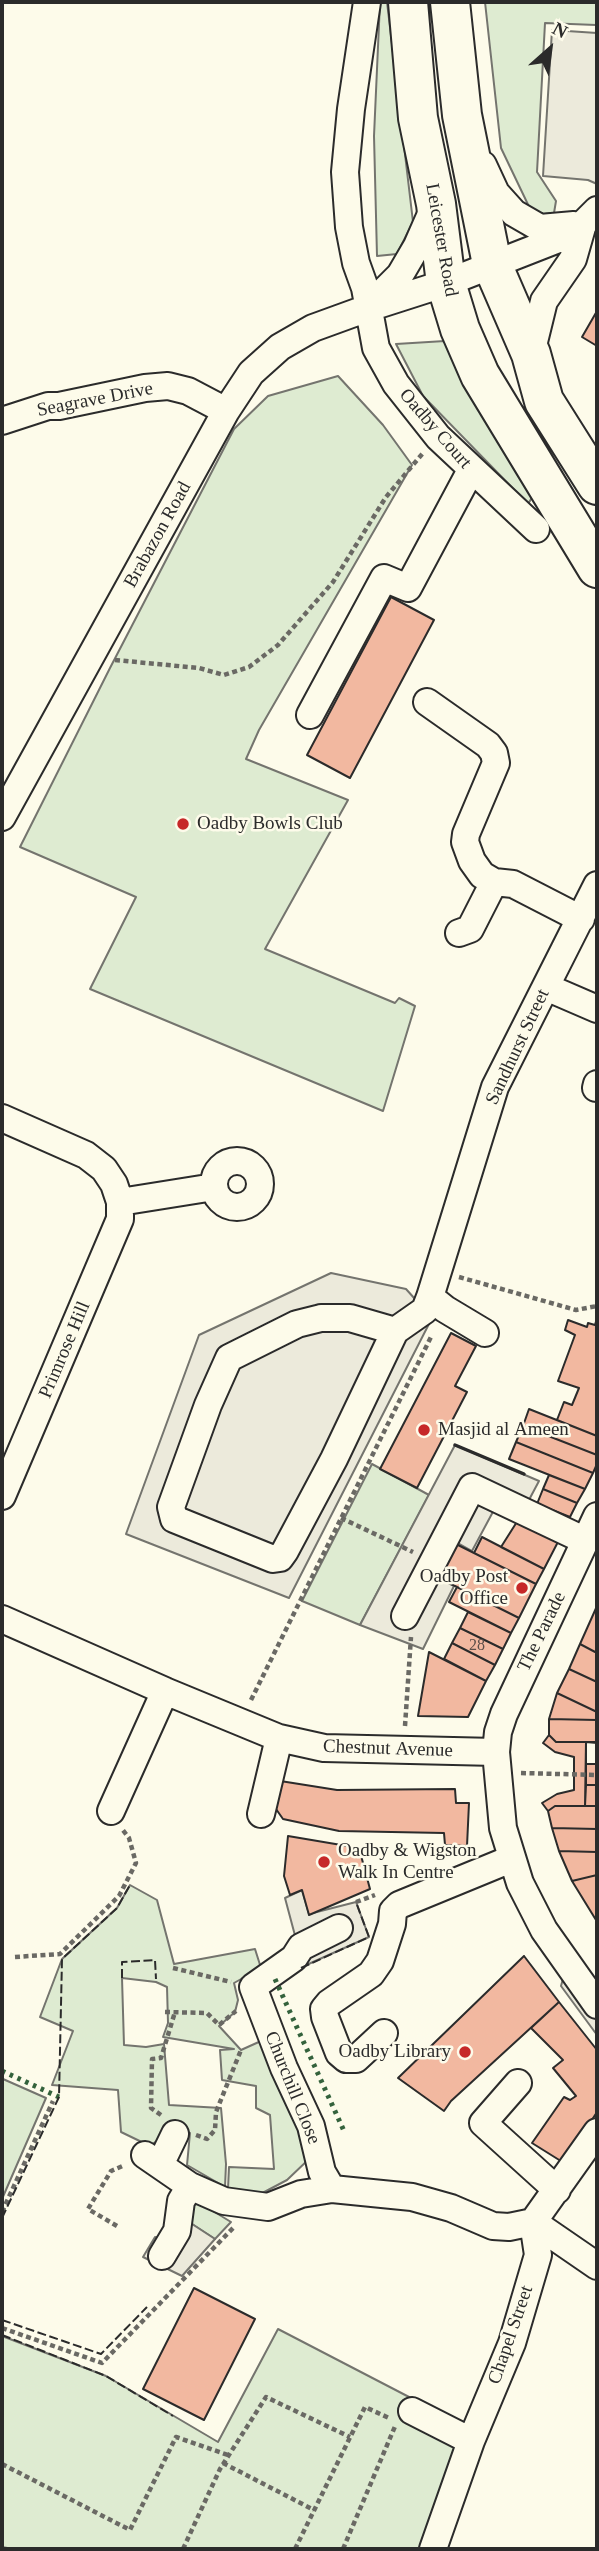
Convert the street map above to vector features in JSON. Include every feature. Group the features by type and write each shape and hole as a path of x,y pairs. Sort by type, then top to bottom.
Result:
{"highway":[{"name":"Leicester Road","path":"408,2 418,118 436,204 446,283 460,329 480,375 594,552"},
{"path":"440,2 436,109 463,255 446,283"},
{"path":"450,2 462,115 492,264 531,354 544,401 575,485 594,552"},
{"path":"492,264 481,297 485,323 518,406 594,552"},
{"path":"544,401 597,485"}],"street":[{"name":"Oadby Court","path":"367,2 351,108 345,172 349,227 356,263 365,288 376,348 396,384 438,437 536,529"},
{"path":"462,115 496,194 514,213 540,228 593,211"},
{"name":"Brabazon Road","path":"368,308 400,275 436,204"},
{"name":"Brabazon Road","path":"2,817 226,411 251,373 280,347 313,328 446,283 555,240 593,211"},
{"path":"531,354 544,302 573,258 593,211"},
{"name":"Seagrave Drive","path":"2,421 48,406 168,386 188,391 226,411"},
{"path":"310,715 384,578 408,588 471,470"},
{"path":"427,702 488,745 494,753 496,763 466,834 465,842 472,861 482,874 494,882 513,884 580,919"},
{"path":"459,933 470,929 494,882"},
{"name":"Sandhurst Street","path":"438,1303 439,1270 495,1087 597,885"},
{"path":"546,987 597,1009"},
{"path":"2,1118 86,1155 104,1169 114,1184 120,1202 214,1187"},
{"name":"Primrose Hill","path":"2,1496 117,1231 120,1202"},
{"path":"395,1331 350,1318 321,1318 297,1324 229,1358 208,1405 171,1507 174,1519 273,1559 280,1558 334,1459 395,1331 438,1303 485,1333"},
{"path":"405,1616 472,1487 586,1541"},
{"name":"The Parade","path":"497,1762 498,1732 504,1714 597,1516"},
{"name":"Chestnut Avenue","path":"2,1619 164,1691 279,1738 324,1748 403,1751 497,1762"},
{"path":"111,1811 164,1691"},
{"path":"261,1814 279,1738"},
{"path":"497,1762 503,1828 511,1859 529,1905 544,1930 594,1995"},
{"path":"384,2033 356,2059 346,2059 339,2053 324,2009 371,1974 380,1961 392,1924 393,1911 399,1905 511,1859"},
{"path":"243,1993 294,1958 301,1947 339,1928"},
{"name":"Churchill Close","path":"243,1993 284,2068 311,2126 322,2172 332,2189"},
{"path":"518,2083 483,2123 557,2190"},
{"path":"178,2130 152,2160 190,2186 224,2201 268,2207 301,2194 332,2189 412,2197 452,2208 494,2226 509,2227 533,2222 597,2132"},
{"path":"162,2256 177,2231 181,2202 190,2186"},
{"path":"533,2222 597,2266"},
{"name":"Chapel Street","path":"433,2549 471,2441 512,2343 538,2255 533,2222"},
{"path":"406,2420 471,2441"}],"path":[{"path":"94,650 114,660 199,668 224,675 249,667 278,645 312,608 333,582 402,475 438,437"},
{"path":"439,1270 576,1310 597,1307"},
{"path":"239,1723 341,1518 438,1303"},
{"path":"341,1518 433,1562"},
{"path":"403,1751 413,1642 405,1616"},
{"path":"497,1762 597,1774"},
{"path":"15,1957 60,1954 119,1896 136,1863 128,1838 111,1811"},
{"path":"165,2012 208,2013 219,2025 235,2012 243,1993 234,1983 173,1968"},
{"path":"175,2012 160,2058 152,2059 151,2108 178,2130 207,2139 215,2130 216,2112 241,2050"},
{"path":"2,2212 52,2101"},
{"path":"117,2226 88,2209 111,2171 152,2160"},
{"path":"2,2328 102,2363 255,2205"},
{"path":"183,2549 223,2463 266,2397 350,2437"},
{"path":"295,2549 365,2407 406,2420 343,2549"},
{"path":"2,2464 130,2530 176,2437 228,2455"},
{"path":"223,2463 314,2510"}],"green space":[{"path":"380,2 387,2 413,222 397,254 377,256 374,136"},
{"path":"485,2 597,2 596,25 545,23 537,172 556,201 554,213 533,215 501,148"},
{"path":"445,341 533,496 528,504 423,396 396,344"},
{"path":"338,376 383,425 412,465 259,730 246,759 348,800 265,949 395,1003 399,998 415,1006 383,1111 90,989 136,897 20,847 234,429 268,396"},
{"path":"372,1464 429,1495 360,1625 302,1601"},
{"path":"130,1885 157,1900 174,1964 255,1949 261,1968 234,1983 238,2000 235,2012 219,2026 241,2050 261,2041 294,2102 309,2159 287,2180 253,2198 228,2189 229,2167 274,2169 270,2115 256,2108 256,2086 222,2080 220,2050 234,2049 163,2037 168,2023 167,1987 156,1982 122,1978 124,2045 146,2047 164,2044 169,2105 221,2108 226,2164 225,2187 187,2165 190,2133 169,2132 150,2146 121,2132 118,2090 52,2085 73,2031 40,2017 62,1959 117,1908"},
{"path":"3,2079 46,2098 2,2199 2,2081"},
{"path":"195,2200 231,2222 215,2239 189,2222"},
{"path":"278,2329 411,2398 456,2447 419,2549 2,2547 2,2336 106,2376 218,2442"}],"shaded area":[{"path":"552,30 597,33 597,184 588,180 543,176"},
{"path":"331,1273 406,1289 432,1318 289,1598 126,1534 199,1335"},
{"path":"455,1445 539,1481 521,1515 495,1508 472,1551 456,1542 437,1577 454,1586 423,1649 360,1625"},
{"path":"302,1890 309,1914 356,1902 369,1937 275,1979 297,1943 285,1898"},
{"path":"564,1975 597,2020 597,2035 561,1986"},
{"path":"189,2222 215,2239 182,2276 143,2257 155,2237 160,2238"}],"building":[{"path":"597,311 597,346 582,337"},
{"path":"391,597 434,620 350,778 307,755"},
{"path":"597,1318 597,1436 557,1420 564,1402 572,1405 579,1388 558,1381 575,1335 565,1330 568,1320 587,1327 588,1323 595,1325"},
{"name":"Masjid al Ameen","path":"451,1333 476,1346 455,1386 467,1392 417,1488 380,1469"},
{"path":"529,1409 597,1436 597,1455 523,1426"},
{"path":"523,1426 597,1455 593,1473 516,1442"},
{"path":"516,1442 593,1473 585,1489 509,1459"},
{"path":"549,1475 585,1489 577,1503 543,1489"},
{"path":"543,1489 577,1503 570,1517 537,1504"},
{"path":"520,1517 560,1538 544,1569 501,1547"},
{"path":"482,1537 544,1569 536,1584 474,1553"},
{"path":"456,1544 536,1584 519,1618 439,1578"},
{"path":"457,1587 519,1618 511,1633 449,1602"},
{"path":"597,1606 597,1653 580,1644"},
{"path":"468,1612 511,1633 503,1649 460,1628"},
{"path":"460,1628 503,1649 495,1665 452,1643"},
{"path":"452,1643 495,1665 486,1681 444,1659"},
{"path":"580,1644 597,1653 597,1682 569,1669"},
{"path":"429,1652 486,1681 468,1717 418,1716"},
{"path":"569,1669 597,1682 597,1712 557,1693"},
{"path":"557,1693 597,1712 597,1720 549,1719"},
{"path":"549,1719 597,1720 597,1742 556,1742 549,1735"},
{"path":"549,1735 556,1742 586,1742 585,1806 555,1806 548,1811 542,1803 557,1794 574,1790 574,1757 555,1752 543,1743"},
{"path":"586,1742 597,1743 597,1785 586,1785"},
{"path":"586,1742 597,1743 597,1764 586,1764"},
{"path":"274,1780 337,1790 455,1789 456,1803 469,1803 467,1846 445,1845 444,1833 339,1831 283,1819 269,1799"},
{"path":"586,1785 597,1785 597,1806 585,1806"},
{"path":"555,1806 597,1806 597,1829 552,1828 548,1811"},
{"path":"552,1828 597,1829 597,1852 559,1851"},
{"name":"Oadby & Wigston Walk In Centre","path":"288,1836 359,1848 370,1889 309,1915 302,1890 290,1895 284,1876"},
{"path":"559,1851 597,1852 597,1875 572,1881"},
{"path":"597,1875 597,1919 596,1920 572,1881"},
{"name":"Oadby Library","path":"524,1956 559,2002 451,2101 444,2111 398,2078"},
{"path":"559,2002 597,2050 597,2112 564,2163 532,2143 564,2097 570,2100 576,2096 553,2068 563,2060 531,2028"},
{"path":"194,2288 255,2319 204,2420 143,2389"}],"hedge":[{"path":"275,1979 344,2131"},
{"path":"2,2071 59,2097"}],"fence":[{"path":"2,2218 59,2097 62,1959 117,1908 130,1885"},
{"path":"301,1968 369,1937 356,1902"},
{"path":"122,1978 122,1962 155,1960 156,1979"},
{"path":"2,2320 101,2354 147,2307"},
{"path":"2,2335 106,2376 173,2416"}],"wall":[{"path":"455,1445 524,1474"}],"place":[{"name":"Oadby Bowls Club","path":"183,824"},
{"name":"Masjid al Ameen","path":"424,1430"},
{"name":"Oadby Post Office","path":"522,1588"},
{"name":"Oadby & Wigston Walk In Centre","path":"324,1862"},
{"name":"Oadby Library","path":"465,2052"}]}
